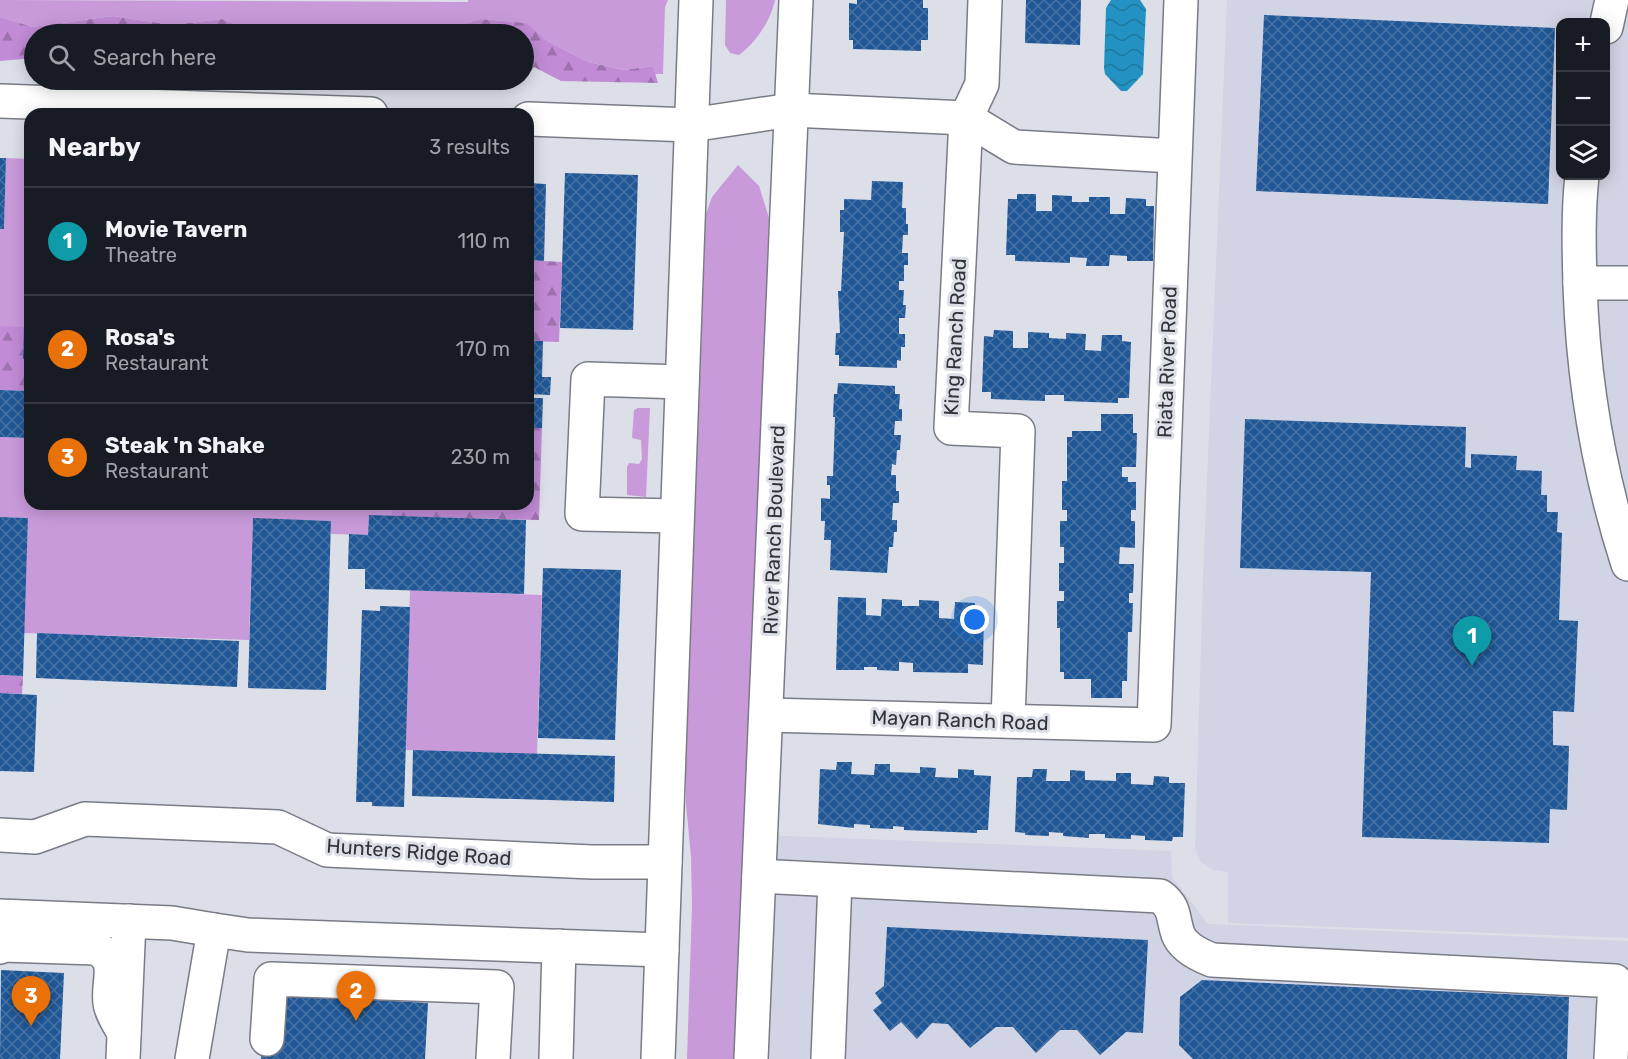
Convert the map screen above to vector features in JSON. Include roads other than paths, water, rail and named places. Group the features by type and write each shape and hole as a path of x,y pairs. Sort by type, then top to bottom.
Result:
{"street":[{"path":"658,1059 696,0"},
{"name":"River Ranch Boulevard","path":"751,1059 796,0"},
{"name":"King Ranch Road","path":"985,0 982,84 966,118 951,428 1017,431 1008,721"},
{"name":"Riata River Road","path":"1154,725 1181,0"},
{"path":"1607,18 1612,0"},
{"path":"0,101 200,108"},
{"path":"534,119 691,125 791,110 966,118 1014,147 1174,156"},
{"path":"1582,180 1579,246 1584,351 1598,448 1611,507 1628,564"},
{"path":"1580,283 1628,283"},
{"path":"677,516 582,514 588,379 682,382"},
{"name":"Mayan Ranch Road","path":"766,715 1154,725"},
{"name":"Hunters Ridge Road","path":"0,835 35,837 85,819 278,827 327,850 592,862 665,862"},
{"path":"759,876 1160,896 1170,903 1179,937 1196,954 1212,960 1615,981 1611,1059"},
{"path":"828,1059 835,880"},
{"path":"0,915 172,922 248,935 662,950"},
{"path":"123,1046 129,921"},
{"path":"192,1059 214,930"},
{"path":"248,935 271,979 267,1039"},
{"path":"493,1059 499,944"},
{"path":"0,947 3,945 96,948 105,953 111,962 110,1005 123,1046"},
{"path":"556,1059 559,946"},
{"path":"271,979 496,987"}],"water":[{"path":"1111,0 1140,0 1146,9 1143,74 1127,91 1121,91 1105,74 1106,8"}],"place":[{"name":"Movie Tavern","path":"1472,666"},
{"name":"Rosa's","path":"356,1021"},
{"name":"Steak 'n Shake","path":"31,1026"}]}
